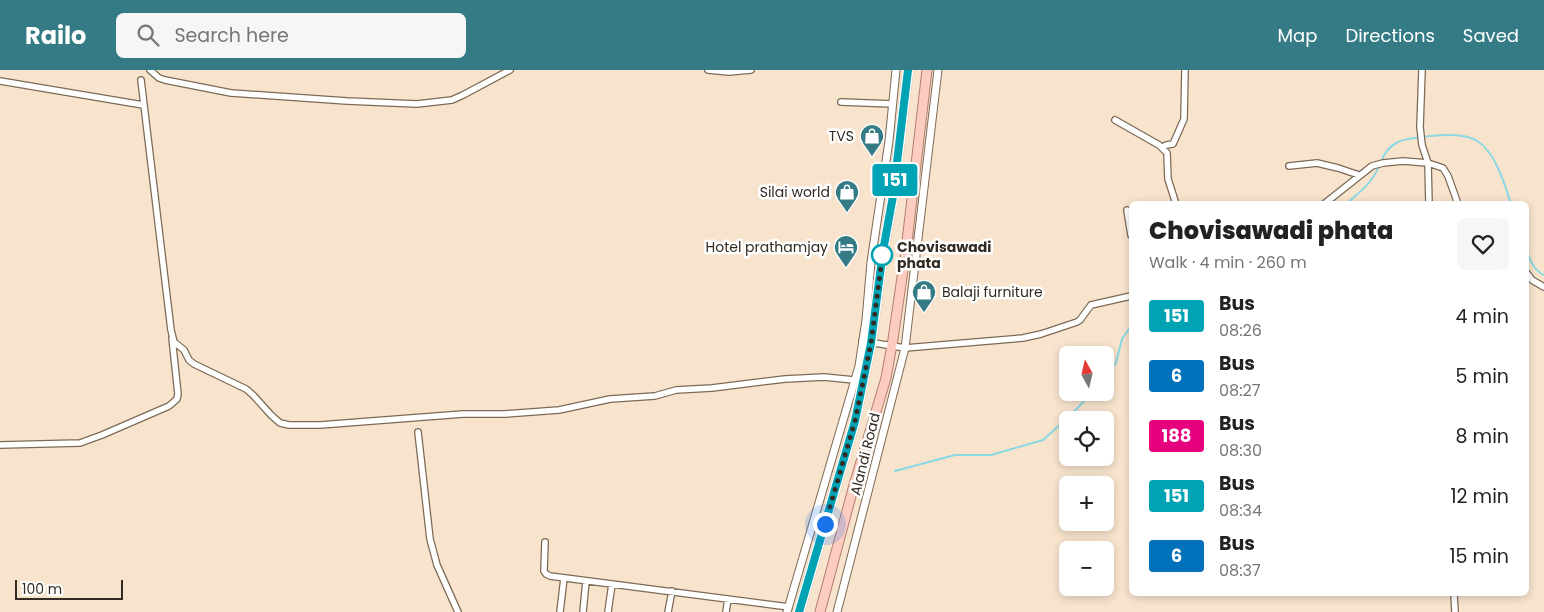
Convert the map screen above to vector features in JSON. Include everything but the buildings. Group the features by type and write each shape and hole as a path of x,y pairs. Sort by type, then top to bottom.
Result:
{"main road":[{"path":"799,612 855,421 894,187 908,70"},
{"path":"820,612 854,485 886,378 906,250 927,70"}],"street":[{"path":"150,70 159,78 165,80 221,92 402,104 452,100 510,70"},
{"path":"708,70 728,72 751,70"},
{"path":"545,542 544,571 550,576 728,599 788,610 854,380 867,342 866,320 871,262 896,70"},
{"name":"Alandi Road","path":"836,612 905,348 938,70"},
{"path":"1163,147 1173,144 1184,119 1185,70"},
{"path":"1422,70 1420,126 1422,146 1428,163 1429,201"},
{"path":"0,445 80,443 169,406 177,399 172,336 141,80"},
{"path":"0,81 143,105"},
{"path":"840,102 893,104"},
{"path":"1115,120 1163,147 1167,153 1168,179 1175,201"},
{"path":"1328,201 1359,175 1375,165 1403,161 1428,163 1443,168 1457,201"},
{"path":"1288,166 1317,163 1359,175"},
{"path":"1128,210 1129,218"},
{"path":"1529,276 1544,287"},
{"path":"867,342 892,342 905,348 1023,338 1077,322 1091,305 1129,296"},
{"path":"172,336 174,342 184,350 194,364 246,389 277,421 289,426 575,408 610,399 655,396 676,390 728,387 814,377 854,380"},
{"path":"418,432 430,539 437,566 458,612"},
{"path":"560,612 564,578"},
{"path":"583,612 586,581"},
{"path":"608,612 612,584"},
{"path":"668,612 672,591"},
{"path":"1454,596 1454,612"},
{"path":"726,612 728,599"}],"waterway":[{"path":"1381,162 1390,148 1402,141 1443,135 1470,138 1477,141 1489,152 1502,178 1510,201"},
{"path":"1349,201 1369,182 1379,166"},
{"path":"1529,257 1534,267 1544,275"},
{"path":"1114,366 1122,339 1129,329"},
{"path":"895,471 955,455 991,455 1043,440 1084,401"}],"bus line":[{"name":"151","path":"799,612 855,421 871,343 883,251 893,196 908,70"}],"place":[{"name":"TVS","path":"872,157"},
{"name":"Silai world","path":"847,213"},
{"name":"Chovisawadi phata","path":"882,255"},
{"name":"Hotel prathamjay","path":"846,268"},
{"name":"Balaji furniture","path":"924,313"}],"route":[{"path":"825,524 855,421 871,343 883,251 882,255"}]}
